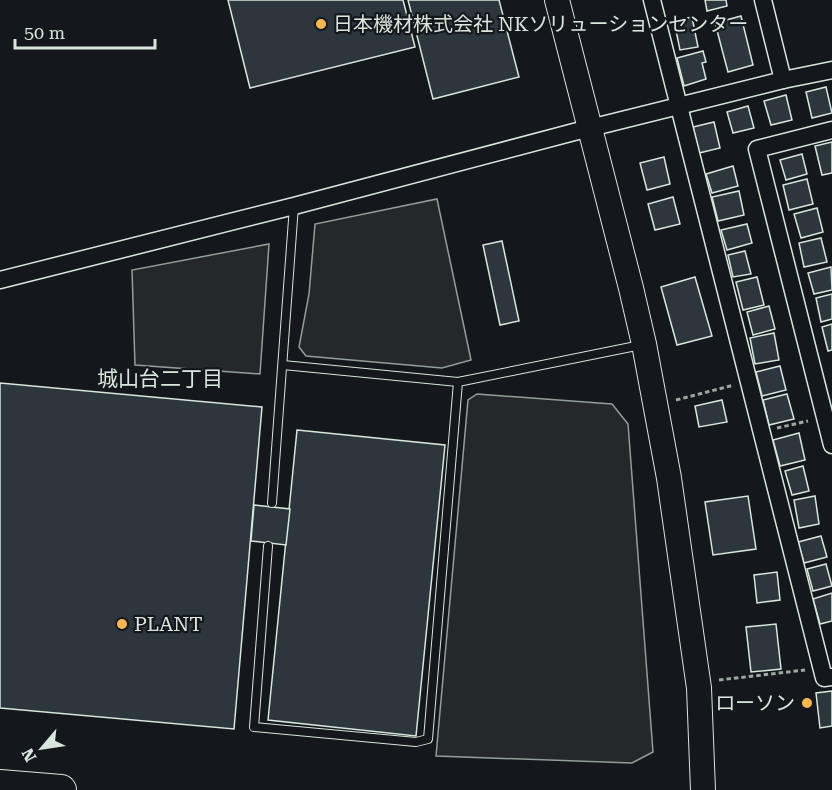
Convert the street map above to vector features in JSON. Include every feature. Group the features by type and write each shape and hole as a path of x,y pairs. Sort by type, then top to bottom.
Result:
{"highway":[{"path":"0,785 61,790"}],"street":[{"path":"557,0 644,344 669,478 699,688 703,790"},
{"path":"652,0 761,432 827,672"},
{"path":"763,0 783,80"},
{"path":"0,280 590,128 832,70"},
{"path":"832,130 756,149 826,392 825,417 832,445"}],"lane":[{"path":"272,503 294,206"},
{"path":"283,365 458,382 644,344"},
{"path":"268,546 254,727 416,742 428,739 458,382"}],"path":[{"path":"675,400 748,381"},
{"path":"761,432 825,417"},
{"path":"717,680 827,672"}],"shaded area":[{"path":"437,199 471,360 442,368 306,356 299,347 309,294 315,224"},
{"path":"269,244 260,374 135,365 132,270"},
{"path":"477,394 612,404 628,424 653,752 632,763 436,756 468,400"}],"building":[{"name":"日本機材株式会社 NKソリューションセンター","path":"228,0 403,0 415,47 250,88"},
{"name":"日本機材株式会社 NKソリューションセンター","path":"408,0 499,0 519,77 433,99"},
{"path":"705,0 726,0 727,6 707,11"},
{"path":"741,16 753,65 728,72 715,23"},
{"path":"692,17 698,47 680,50 674,21"},
{"path":"703,51 706,62 702,63 706,79 684,86 677,58"},
{"path":"826,87 832,113 812,118 806,92"},
{"path":"786,95 792,120 771,125 764,101"},
{"path":"748,106 754,128 733,133 727,112"},
{"path":"714,122 720,148 699,153 693,127"},
{"path":"832,142 832,173 822,175 815,146"},
{"path":"802,154 807,174 786,180 780,160"},
{"path":"664,157 670,184 647,190 640,163"},
{"path":"733,166 738,186 712,193 706,174"},
{"path":"807,179 813,204 789,210 783,185"},
{"path":"739,191 744,215 718,221 712,197"},
{"path":"673,197 680,224 655,230 648,204"},
{"path":"817,208 823,232 801,238 794,214"},
{"path":"747,224 752,243 727,250 721,230"},
{"path":"821,238 827,262 804,267 799,243"},
{"path":"502,241 519,321 500,325 483,245"},
{"path":"745,251 751,274 733,277 728,255"},
{"path":"831,267 832,290 814,294 808,273"},
{"path":"695,277 712,336 677,345 661,287"},
{"path":"757,277 764,305 743,310 736,282"},
{"path":"832,294 832,319 821,322 816,298"},
{"path":"769,306 775,329 753,335 747,312"},
{"path":"832,324 832,350 828,351 822,327"},
{"path":"774,333 779,360 755,364 750,338"},
{"path":"780,366 786,390 762,396 756,372"},
{"name":"PLANT","path":"0,383 262,407 234,729 0,708"},
{"path":"787,394 794,419 769,425 763,400"},
{"path":"722,400 727,422 699,427 695,406"},
{"path":"297,430 445,445 416,736 268,720"},
{"path":"799,433 805,460 780,466 773,440"},
{"path":"803,466 809,491 792,495 785,471"},
{"path":"748,496 756,549 713,555 705,502"},
{"path":"815,496 819,524 799,528 794,500"},
{"path":"254,505 290,509 286,545 251,541"},
{"path":"821,536 827,557 804,563 798,542"},
{"path":"826,564 832,586 813,591 807,569"},
{"path":"777,572 780,600 757,603 754,575"},
{"path":"832,593 832,621 820,624 813,599"},
{"path":"776,624 781,669 751,672 746,627"},
{"path":"832,691 832,726 820,728 816,693"}],"place":[{"name":"日本機材株式会社 NKソリューションセンター","path":"321,24"},
{"name":"PLANT","path":"122,624"},
{"name":"ローソン","path":"807,703"}],"district":[{"name":"城山台二丁目","path":"160,379"}]}
